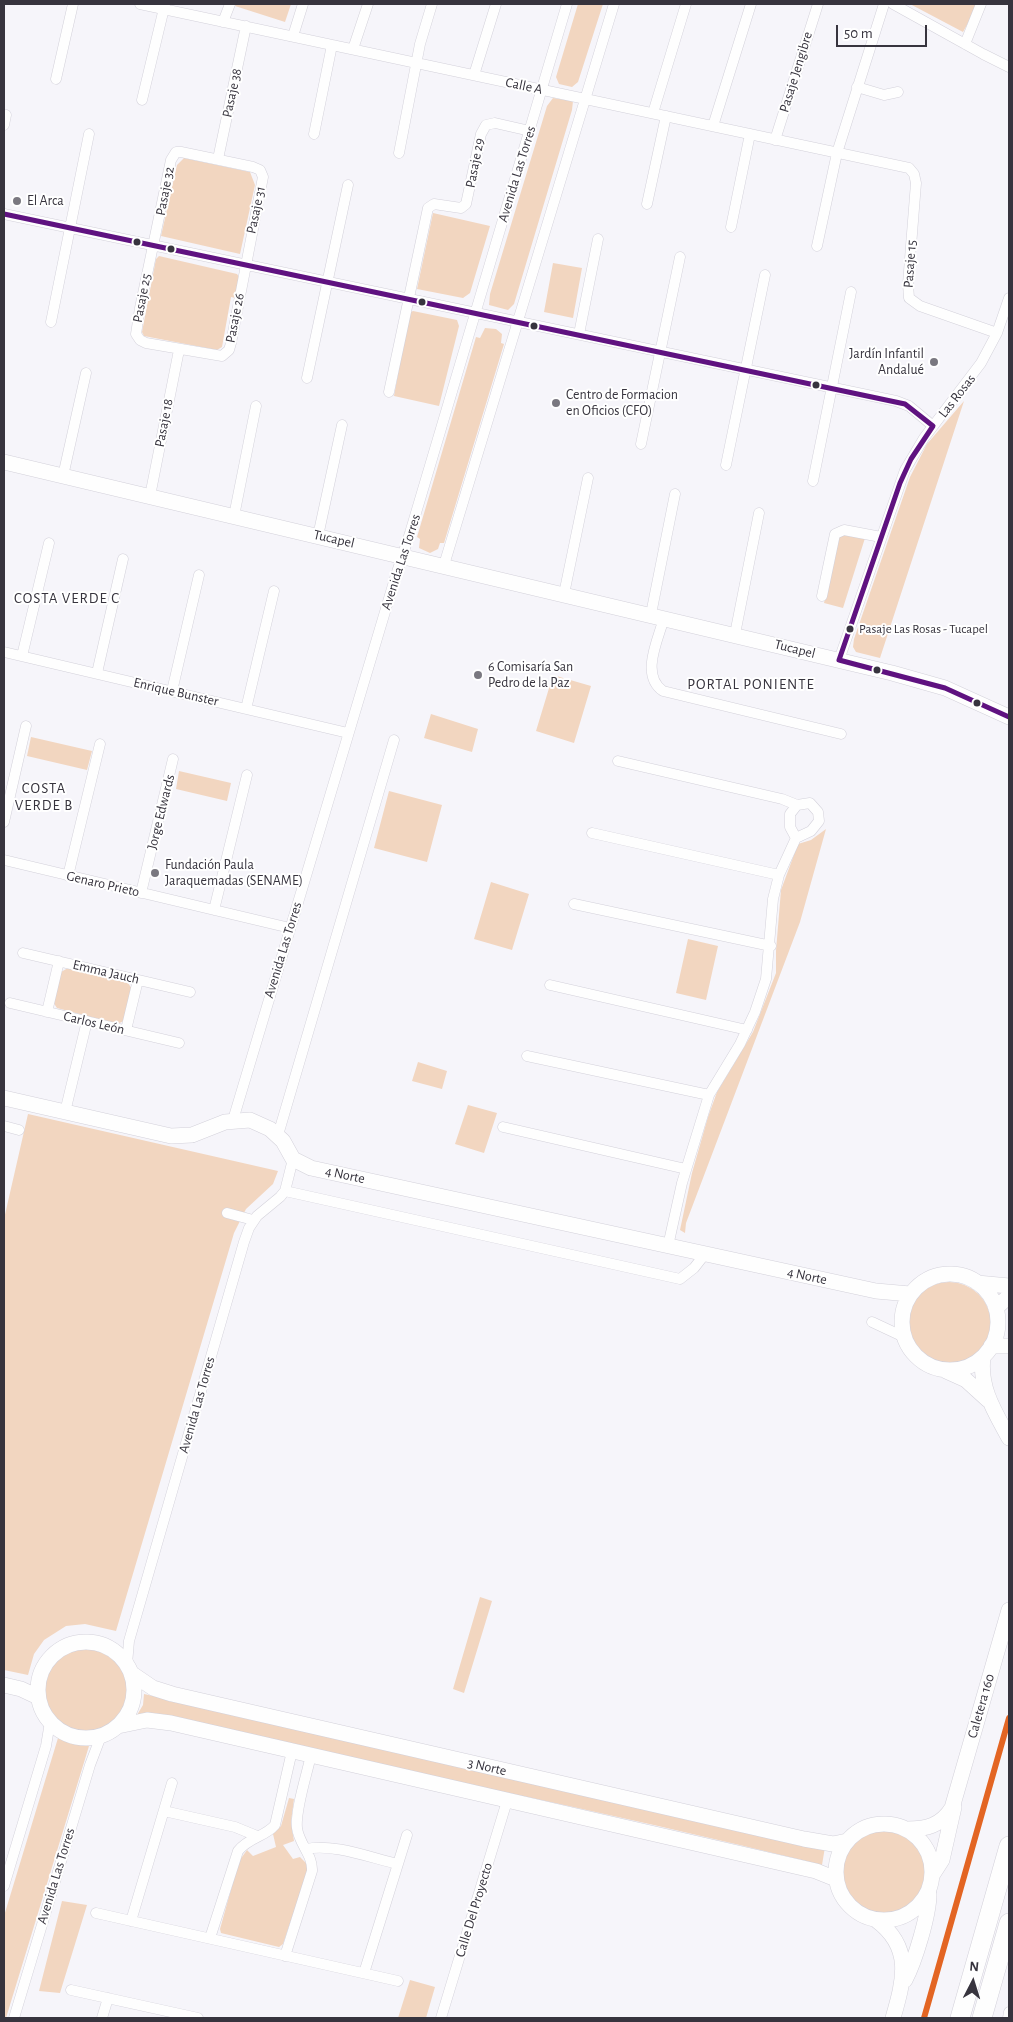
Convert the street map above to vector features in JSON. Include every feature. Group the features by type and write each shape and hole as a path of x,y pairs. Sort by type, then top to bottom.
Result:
{"highway":[{"path":"960,2018 1009,1846"},
{"path":"984,2011 1009,1922"},
{"path":"984,2011 1009,1970"}],"street":[{"path":"56,79 73,4"},
{"name":"Calle A","path":"140,4 164,6 223,22 908,168"},
{"path":"223,22 230,4"},
{"path":"292,36 303,4"},
{"path":"354,49 368,4"},
{"path":"399,153 416,63 432,4"},
{"path":"474,75 496,4"},
{"name":"Avenida Las Torres","path":"233,1120 567,4"},
{"path":"444,565 614,4"},
{"path":"652,114 686,4"},
{"path":"713,126 751,4"},
{"name":"Pasaje Jengibre","path":"775,140 818,4"},
{"path":"817,246 837,153 884,4"},
{"path":"893,4 1009,67"},
{"path":"965,44 981,4"},
{"path":"142,100 164,6"},
{"name":"Pasaje 38","path":"218,159 246,26"},
{"path":"314,134 332,45"},
{"path":"857,87 884,95 898,92"},
{"path":"647,204 666,116"},
{"name":"Pasaje 29","path":"408,299 428,208 434,204 461,208 466,204 483,128 489,124 495,124 530,131"},
{"path":"51,322 89,134"},
{"path":"731,227 750,134"},
{"name":"Pasaje 32","path":"153,245 171,160 174,154 181,152 218,159"},
{"name":"Pasaje 31","path":"218,159 257,168 263,177 245,264"},
{"name":"Pasaje 15","path":"908,168 914,174 916,183 908,284 909,298 920,306 997,333"},
{"path":"307,378 348,185"},
{"path":"4,214 900,402 909,406 933,426"},
{"path":"579,334 598,240"},
{"name":"Pasaje 25","path":"153,245 136,334 142,342 179,350"},
{"path":"641,444 680,256"},
{"name":"Pasaje 26","path":"179,350 219,356 226,354 231,343 245,264"},
{"path":"726,465 765,275"},
{"path":"813,481 851,292"},
{"name":"Las Rosas","path":"839,660 905,470 933,426 976,372 997,333 1009,298"},
{"path":"389,392 408,299"},
{"name":"Pasaje 18","path":"150,496 179,350"},
{"path":"63,476 86,373"},
{"path":"234,516 256,406"},
{"path":"318,536 342,425"},
{"name":"Tucapel","path":"4,462 735,634 912,678 945,688 1009,716"},
{"path":"564,594 588,478"},
{"path":"676,494 657,616 651,670 654,682 663,691 840,734"},
{"path":"735,634 759,514"},
{"path":"822,596 835,534 844,530 881,537"},
{"path":"22,656 49,543"},
{"path":"97,674 123,559"},
{"path":"172,691 199,575"},
{"path":"246,709 274,591"},
{"name":"Enrique Bunster","path":"4,652 348,733"},
{"path":"4,822 26,726"},
{"path":"278,1135 394,740"},
{"path":"68,876 100,744"},
{"name":"Jorge Edwards","path":"141,893 173,759"},
{"path":"618,761 782,799 797,805 810,803 816,808 819,817 814,828 796,838 779,875 773,900 771,946 766,979 747,1030 709,1095 686,1169 668,1246"},
{"path":"214,910 247,775"},
{"path":"796,838 790,826 789,818 792,810 797,805"},
{"path":"592,832 779,875"},
{"name":"Genaro Prieto","path":"4,860 290,928"},
{"path":"574,904 771,946"},
{"name":"Emma Jauch","path":"23,953 190,992"},
{"path":"47,1012 59,961"},
{"path":"126,1030 138,980"},
{"path":"550,985 747,1030"},
{"name":"Carlos León","path":"10,1003 179,1043"},
{"path":"64,1112 87,1021"},
{"path":"527,1056 709,1095"},
{"path":"4,1098 176,1136 192,1135 233,1120 257,1122 278,1135 293,1159 285,1191"},
{"path":"4,1126 18,1130"},
{"path":"503,1127 686,1169"},
{"name":"4 Norte","path":"293,1159 304,1166 316,1169 876,1292 910,1294"},
{"name":"Avenida Las Torres","path":"130,1669 129,1641 244,1242 253,1220 285,1191"},
{"name":"4 Norte","path":"285,1191 680,1279 694,1268 705,1254"},
{"path":"227,1213 253,1220"},
{"path":"990,1401 966,1380 918,1359 904,1337 902,1315 910,1294 924,1282 941,1275 960,1276 977,1283 1009,1286"},
{"path":"977,1283 988,1294 1001,1319"},
{"path":"1009,1296 996,1334 987,1352 982,1374 990,1401 1009,1438"},
{"path":"872,1322 904,1337"},
{"path":"943,1370 968,1367 987,1352 1009,1346"},
{"name":"Caletera 160","path":"907,1830 923,1829 937,1824 948,1815 954,1802 1009,1610"},
{"path":"90,1642 101,1644 120,1655 130,1669 135,1689 129,1713 118,1726 101,1736 86,1738 63,1732 50,1722 41,1706 38,1697 38,1681 44,1666 50,1657 68,1645 90,1642"},
{"name":"3 Norte","path":"130,1669 153,1688 172,1694 804,1839 833,1844 847,1841 860,1831 875,1825 896,1826 907,1830"},
{"path":"4,1685 21,1689 38,1697"},
{"name":"3 Norte","path":"118,1726 137,1721 159,1720 816,1871 836,1879"},
{"path":"4,1886 46,1746 50,1722"},
{"name":"Avenida Las Torres","path":"14,2018 85,1778 101,1736"},
{"path":"210,1938 235,1857 242,1846 272,1829 278,1819 292,1751"},
{"path":"286,1956 312,1871 312,1862 298,1834 297,1822 311,1755"},
{"path":"131,1921 172,1784"},
{"name":"Calle Del Proyecto","path":"441,2018 507,1801"},
{"name":"Caletera 160","path":"933,1874 942,1860 954,1814 954,1802"},
{"path":"164,1810 235,1827 257,1836"},
{"path":"893,2018 901,1988 911,1968 927,1908 933,1874 926,1848 921,1841 907,1830"},
{"path":"364,1973 407,1835"},
{"path":"847,1841 838,1859 836,1879 839,1889 850,1906 866,1917 886,1920 907,1915 923,1900 929,1891"},
{"path":"306,1849 315,1847 328,1848 398,1864"},
{"path":"96,1913 398,1981"},
{"path":"876,1920 890,1933 899,1947 902,1965 901,1988"},
{"path":"71,1990 191,2017"},
{"path":"102,2018 108,1998"},
{"path":"1008,2018 1009,2012"}],"shaded area":[{"path":"236,4 291,4 285,22 235,6"},
{"path":"578,4 603,4 578,82 572,87 559,84 556,77"},
{"path":"910,4 977,4 977,7 963,32"},
{"path":"553,98 573,101 572,110 514,304 508,310 489,305 490,294 547,106"},
{"path":"184,158 250,172 255,185 240,254 161,236 177,165"},
{"path":"433,213 490,226 470,293 463,298 417,289"},
{"path":"159,256 237,274 239,277 235,298 231,297 222,347 217,350 144,336 142,332 156,259"},
{"path":"553,263 582,268 573,318 544,312"},
{"path":"413,311 457,320 459,326 439,406 394,396 409,313"},
{"path":"485,328 496,329 502,334 501,343 504,344 444,543 440,543 438,549 430,553 419,548 420,539 417,537 476,337 480,338"},
{"path":"964,401 880,658 856,652 853,647 854,639 910,477 927,444"},
{"path":"846,532 865,538 843,608 824,603 837,537"},
{"path":"553,675 591,686 574,743 536,731"},
{"path":"431,714 478,729 472,752 424,738"},
{"path":"31,737 92,751 87,770 27,756"},
{"path":"179,771 231,783 227,801 176,789"},
{"path":"389,791 442,805 427,862 374,848"},
{"path":"826,829 800,922 686,1223 685,1233 680,1230 692,1173 708,1117 717,1092 753,1032 776,973 781,890 798,844 811,840"},
{"path":"491,882 529,894 512,950 474,939"},
{"path":"688,939 718,946 706,1000 676,993"},
{"path":"68,968 128,983 132,989 124,1021 117,1024 57,1008 53,1002 61,972"},
{"path":"418,1062 447,1071 442,1089 412,1081"},
{"path":"468,1105 497,1113 484,1153 455,1144"},
{"path":"28,1114 278,1171 273,1184 246,1209 234,1233 116,1631 85,1624 66,1626 44,1640 34,1654 28,1675 4,1670 4,1219"},
{"path":"949,1282 965,1285 979,1294 988,1308 991,1324 988,1340 979,1354 965,1363 949,1366 933,1363 919,1354 910,1340 907,1324 910,1308 919,1294 933,1285"},
{"path":"480,1597 492,1601 464,1693 453,1689"},
{"path":"77,1649 93,1649 109,1656 120,1667 127,1683 124,1707 115,1721 109,1726 93,1733 77,1733 61,1726 50,1715 43,1699 43,1683 50,1667 61,1656"},
{"path":"144,1694 825,1847 822,1865 161,1714 137,1715 143,1705"},
{"path":"58,1738 75,1744 89,1746 6,2018 4,2018 4,1916"},
{"path":"289,1798 294,1799 291,1822 294,1841 283,1845 293,1859 300,1857 307,1864 308,1870 283,1944 279,1947 221,1933 220,1929 239,1861 247,1850 253,1856 276,1847 273,1834 281,1826"},
{"path":"885,1830 901,1833 920,1849 924,1856 927,1872 924,1888 908,1907 901,1911 885,1914 869,1911 850,1895 846,1888 843,1872 846,1856 862,1837 869,1833"},
{"path":"62,1901 87,1905 60,1993 39,1991"},
{"path":"410,1980 435,1987 426,2018 398,2018"}],"transit line":[{"path":"4,214 905,404 933,426 911,459 900,483 839,660 945,688 1009,717"},
{"path":"924,2018 1009,1718"}],"place":[{"name":"El Arca","path":"17,201"},
{"name":"Jardín Infantil Andalué","path":"934,362"},
{"name":"Centro de Formacion en Oficios (CFO)","path":"556,403"},
{"name":"Pasaje Las Rosas - Tucapel","path":"850,629"},
{"name":"6 Comisaría San Pedro de la Paz","path":"478,675"},
{"name":"Fundación Paula Jaraquemadas (SENAME)","path":"155,873"}],"district":[{"name":"COSTA VERDE C","path":"67,598"},
{"name":"PORTAL PONIENTE","path":"751,684"},
{"name":"COSTA VERDE B","path":"44,796"}]}
